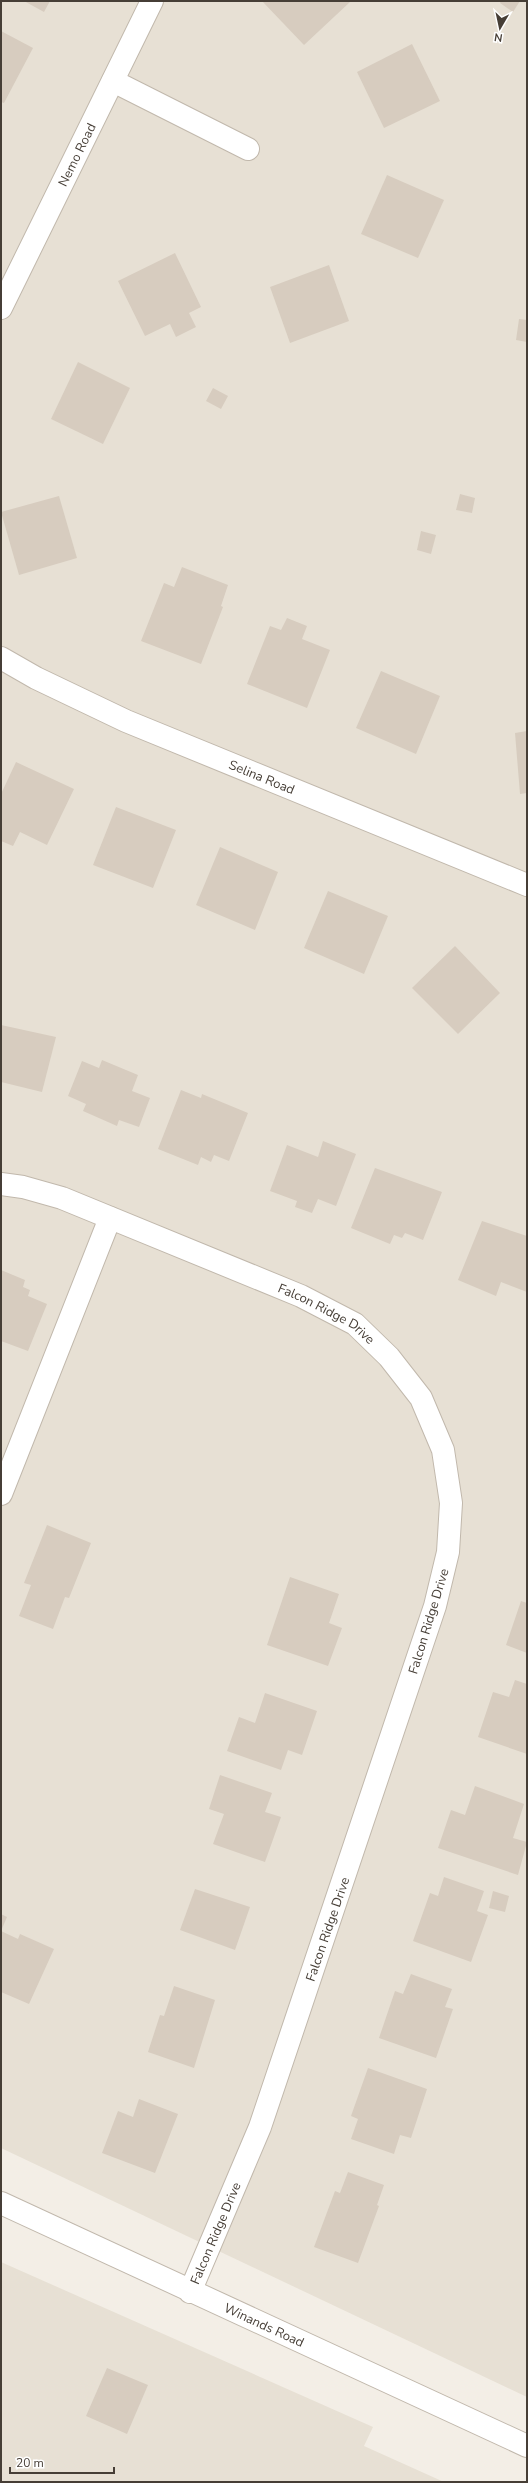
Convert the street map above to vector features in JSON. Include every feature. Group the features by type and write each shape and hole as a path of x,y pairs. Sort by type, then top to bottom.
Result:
{"street":[{"name":"Nemo Road","path":"1,308 152,1"},
{"path":"113,81 248,149"},
{"name":"Selina Road","path":"1,658 36,678 126,720 527,885"},
{"name":"Falcon Ridge Drive","path":"1,1184 23,1187 62,1198 301,1296 355,1324 390,1357 420,1398 443,1450 451,1503 448,1552 430,1621 260,2127 190,2292"},
{"path":"1,1494 110,1218"},
{"name":"Winands Road","path":"1,2203 190,2292 527,2446"}],"shaded area":[{"path":"1,1 527,1 527,2397 1,2148"},
{"path":"1,2262 373,2427 364,2446 444,2482 1,2482"}],"building":[{"path":"24,1 50,1 44,12"},
{"path":"262,1 349,1 350,2 304,45"},
{"path":"501,1 520,1 513,12 500,3"},
{"path":"1,31 33,48 4,103 1,102"},
{"path":"412,44 440,101 384,128 357,72"},
{"path":"387,175 444,200 418,258 361,234"},
{"path":"175,253 201,307 189,313 196,327 176,337 170,324 145,336 118,281"},
{"path":"329,265 349,321 290,343 270,287"},
{"path":"519,319 527,320 527,342 516,340"},
{"path":"78,362 130,388 103,444 51,419"},
{"path":"213,388 228,396 221,409 206,401"},
{"path":"460,494 475,498 472,513 456,510"},
{"path":"59,496 77,558 19,575 1,512"},
{"path":"421,531 436,535 431,554 417,550"},
{"path":"182,567 228,585 221,606 223,607 201,664 141,641 164,583 174,587"},
{"path":"287,618 307,626 302,639 330,650 307,708 247,684 270,626 281,630"},
{"path":"381,671 440,696 416,754 356,728"},
{"path":"527,731 527,793 520,794 515,733"},
{"path":"16,762 74,789 47,845 20,832 13,846 1,841 1,794"},
{"path":"116,807 176,830 153,888 93,865"},
{"path":"220,847 278,872 255,930 196,905"},
{"path":"328,891 388,916 364,974 304,948"},
{"path":"455,946 500,993 458,1034 412,988"},
{"path":"1,1025 56,1037 42,1092 1,1082"},
{"path":"102,1060 138,1075 132,1091 150,1098 139,1127 119,1120 117,1126 83,1111 86,1104 68,1096 82,1061 99,1068"},
{"path":"181,1090 201,1098 202,1094 248,1113 229,1161 214,1155 211,1162 201,1157 198,1165 158,1149"},
{"path":"323,1141 356,1154 336,1206 318,1199 312,1213 295,1207 297,1201 270,1191 287,1145 318,1157"},
{"path":"375,1168 442,1192 423,1240 405,1233 402,1238 394,1235 390,1244 351,1228"},
{"path":"482,1221 527,1236 527,1292 501,1282 496,1296 458,1280"},
{"path":"1,1270 25,1280 23,1287 30,1290 28,1296 47,1304 28,1351 1,1341"},
{"path":"47,1525 91,1543 69,1598 65,1597 53,1629 19,1616 31,1585 24,1583"},
{"path":"290,1577 339,1594 329,1623 342,1628 328,1666 267,1645"},
{"path":"521,1601 527,1603 527,1653 506,1645"},
{"path":"515,1680 527,1684 527,1754 478,1737 493,1692 509,1697"},
{"path":"265,1693 317,1711 302,1755 288,1750 281,1770 227,1751 239,1717 255,1723"},
{"path":"220,1775 272,1793 265,1812 281,1817 265,1862 213,1844 224,1814 209,1809"},
{"path":"475,1786 524,1804 513,1838 527,1842 518,1875 438,1848 451,1810 465,1815"},
{"path":"444,1877 484,1891 477,1911 488,1915 471,1962 413,1941 430,1893 438,1896"},
{"path":"195,1889 250,1907 235,1950 180,1930"},
{"path":"493,1891 509,1896 505,1912 489,1908"},
{"path":"1,1914 7,1917 1,1931"},
{"path":"1,1931 18,1939 20,1934 54,1949 29,2004 1,1992"},
{"path":"411,1974 452,1989 445,2007 453,2009 436,2058 379,2038 395,1991 403,1994"},
{"path":"174,1986 215,2000 194,2068 148,2052 160,2015 164,2016"},
{"path":"368,2068 427,2089 411,2138 400,2135 394,2154 351,2139 358,2119 351,2116"},
{"path":"139,2099 178,2114 155,2173 102,2153 118,2111 133,2117"},
{"path":"348,2172 384,2185 377,2205 379,2206 358,2263 314,2247 335,2191 340,2193"},
{"path":"107,2368 148,2385 127,2434 86,2416"}]}
